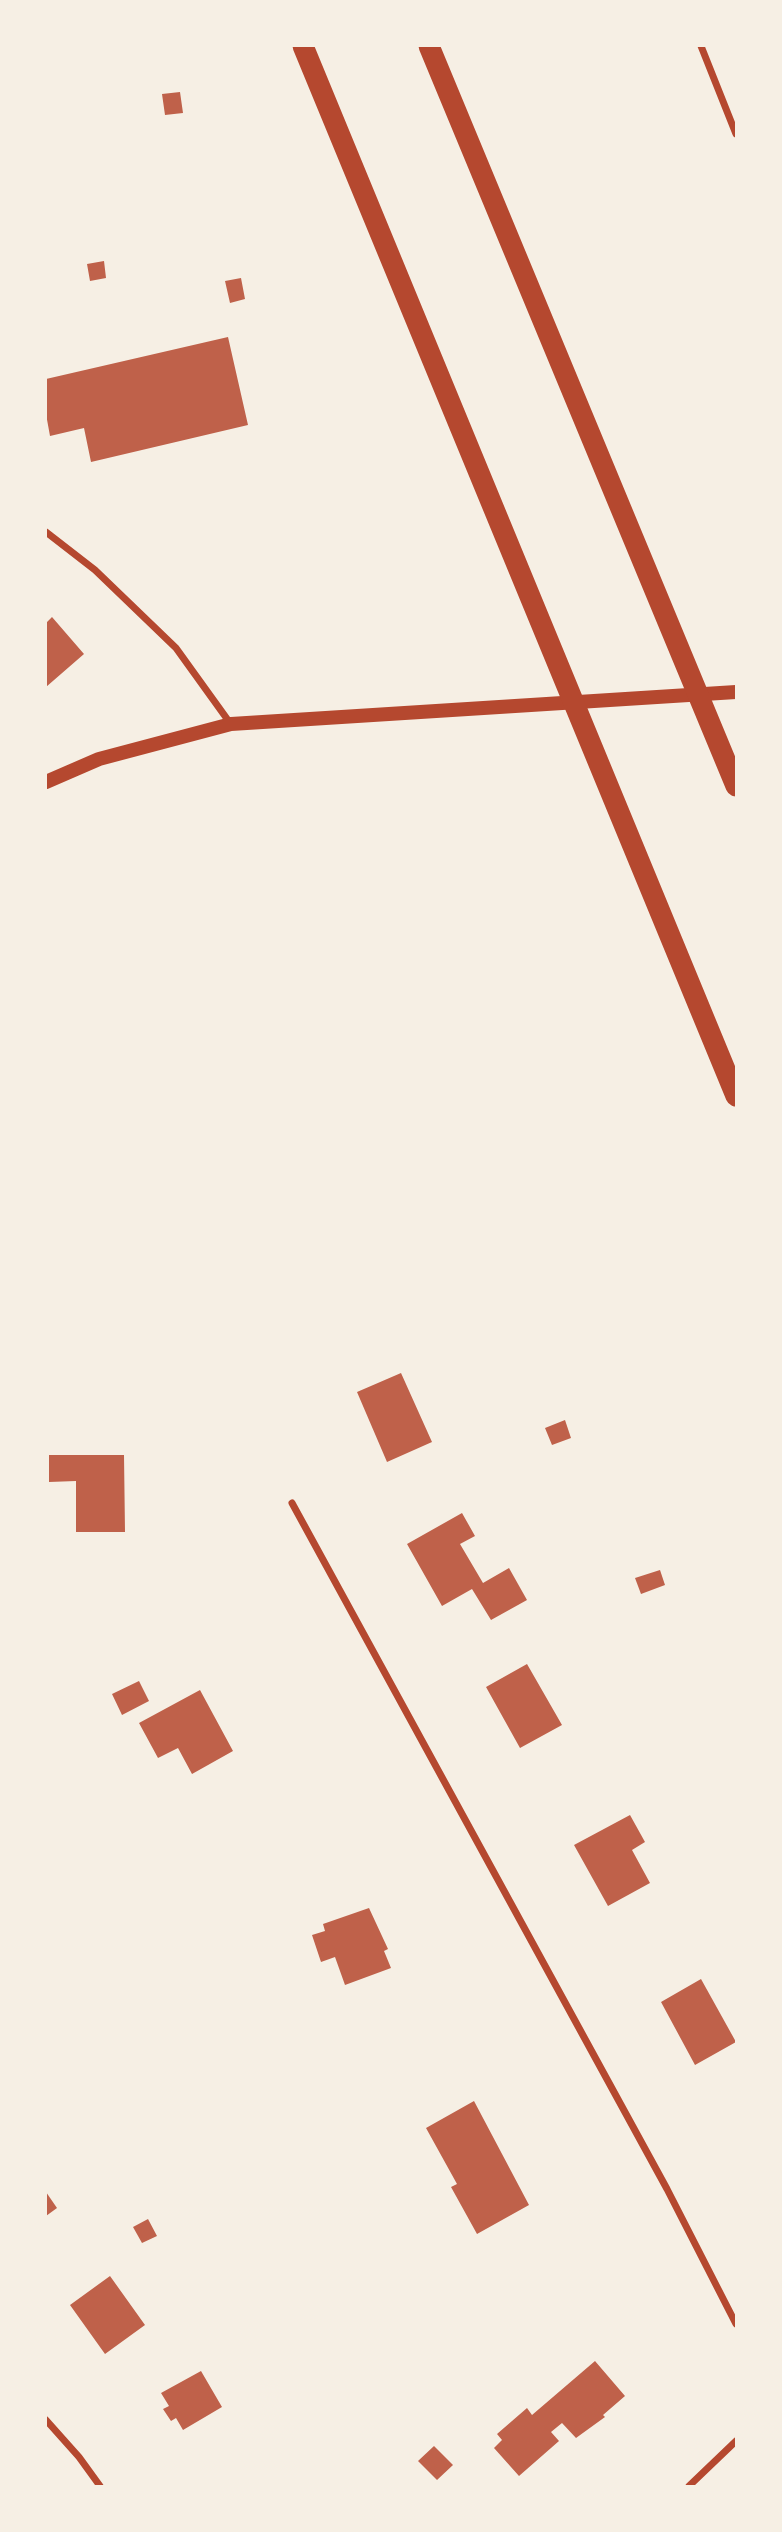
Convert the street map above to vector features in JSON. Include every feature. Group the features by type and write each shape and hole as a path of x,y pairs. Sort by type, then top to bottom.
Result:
{"highway":[{"path":"303,46 737,1096"},
{"path":"429,46 737,786"}],"main road":[{"path":"46,782 99,760 231,724 737,692"}],"street":[{"path":"701,46 737,134"},
{"path":"46,531 95,570 176,648 231,724"},
{"path":"292,1503 667,2189 737,2324"},
{"path":"46,2420 79,2457 100,2487"},
{"path":"689,2487 737,2441"}],"building":[{"path":"180,92 183,113 165,115 162,94"},
{"path":"104,261 106,278 90,281 87,264"},
{"path":"241,278 245,299 230,303 225,281"},
{"path":"228,337 248,425 91,462 84,428 50,436 46,414 46,379"},
{"path":"52,617 84,654 46,687 46,623"},
{"path":"401,1373 432,1442 387,1462 357,1392"},
{"path":"565,1420 571,1438 552,1445 545,1428"},
{"path":"49,1455 124,1455 125,1532 76,1532 76,1481 49,1482"},
{"path":"462,1513 475,1536 460,1544 483,1583 509,1568 527,1600 491,1620 472,1589 442,1606 407,1544"},
{"path":"660,1570 665,1585 641,1594 635,1578"},
{"path":"527,1664 562,1725 520,1748 486,1687"},
{"path":"139,1681 149,1701 122,1715 112,1694"},
{"path":"200,1690 233,1751 192,1774 178,1748 158,1758 139,1723"},
{"path":"630,1815 645,1842 632,1850 650,1883 608,1906 574,1845"},
{"path":"369,1908 388,1949 384,1951 391,1968 345,1985 335,1957 321,1962 312,1935 325,1931 323,1924"},
{"path":"701,1979 736,2042 695,2065 661,2002"},
{"path":"474,2101 529,2205 477,2234 451,2187 457,2184 426,2128"},
{"path":"46,2192 57,2208 46,2216"},
{"path":"148,2219 157,2236 142,2243 133,2227"},
{"path":"110,2276 145,2325 105,2354 70,2305"},
{"path":"595,2361 625,2396 603,2415 605,2417 576,2438 562,2423 551,2432 559,2441 519,2476 494,2448 502,2440 497,2434 527,2408 532,2415"},
{"path":"201,2371 222,2407 183,2430 176,2418 171,2421 163,2409 169,2406 161,2393"},
{"path":"434,2446 453,2465 437,2480 418,2461"}]}
